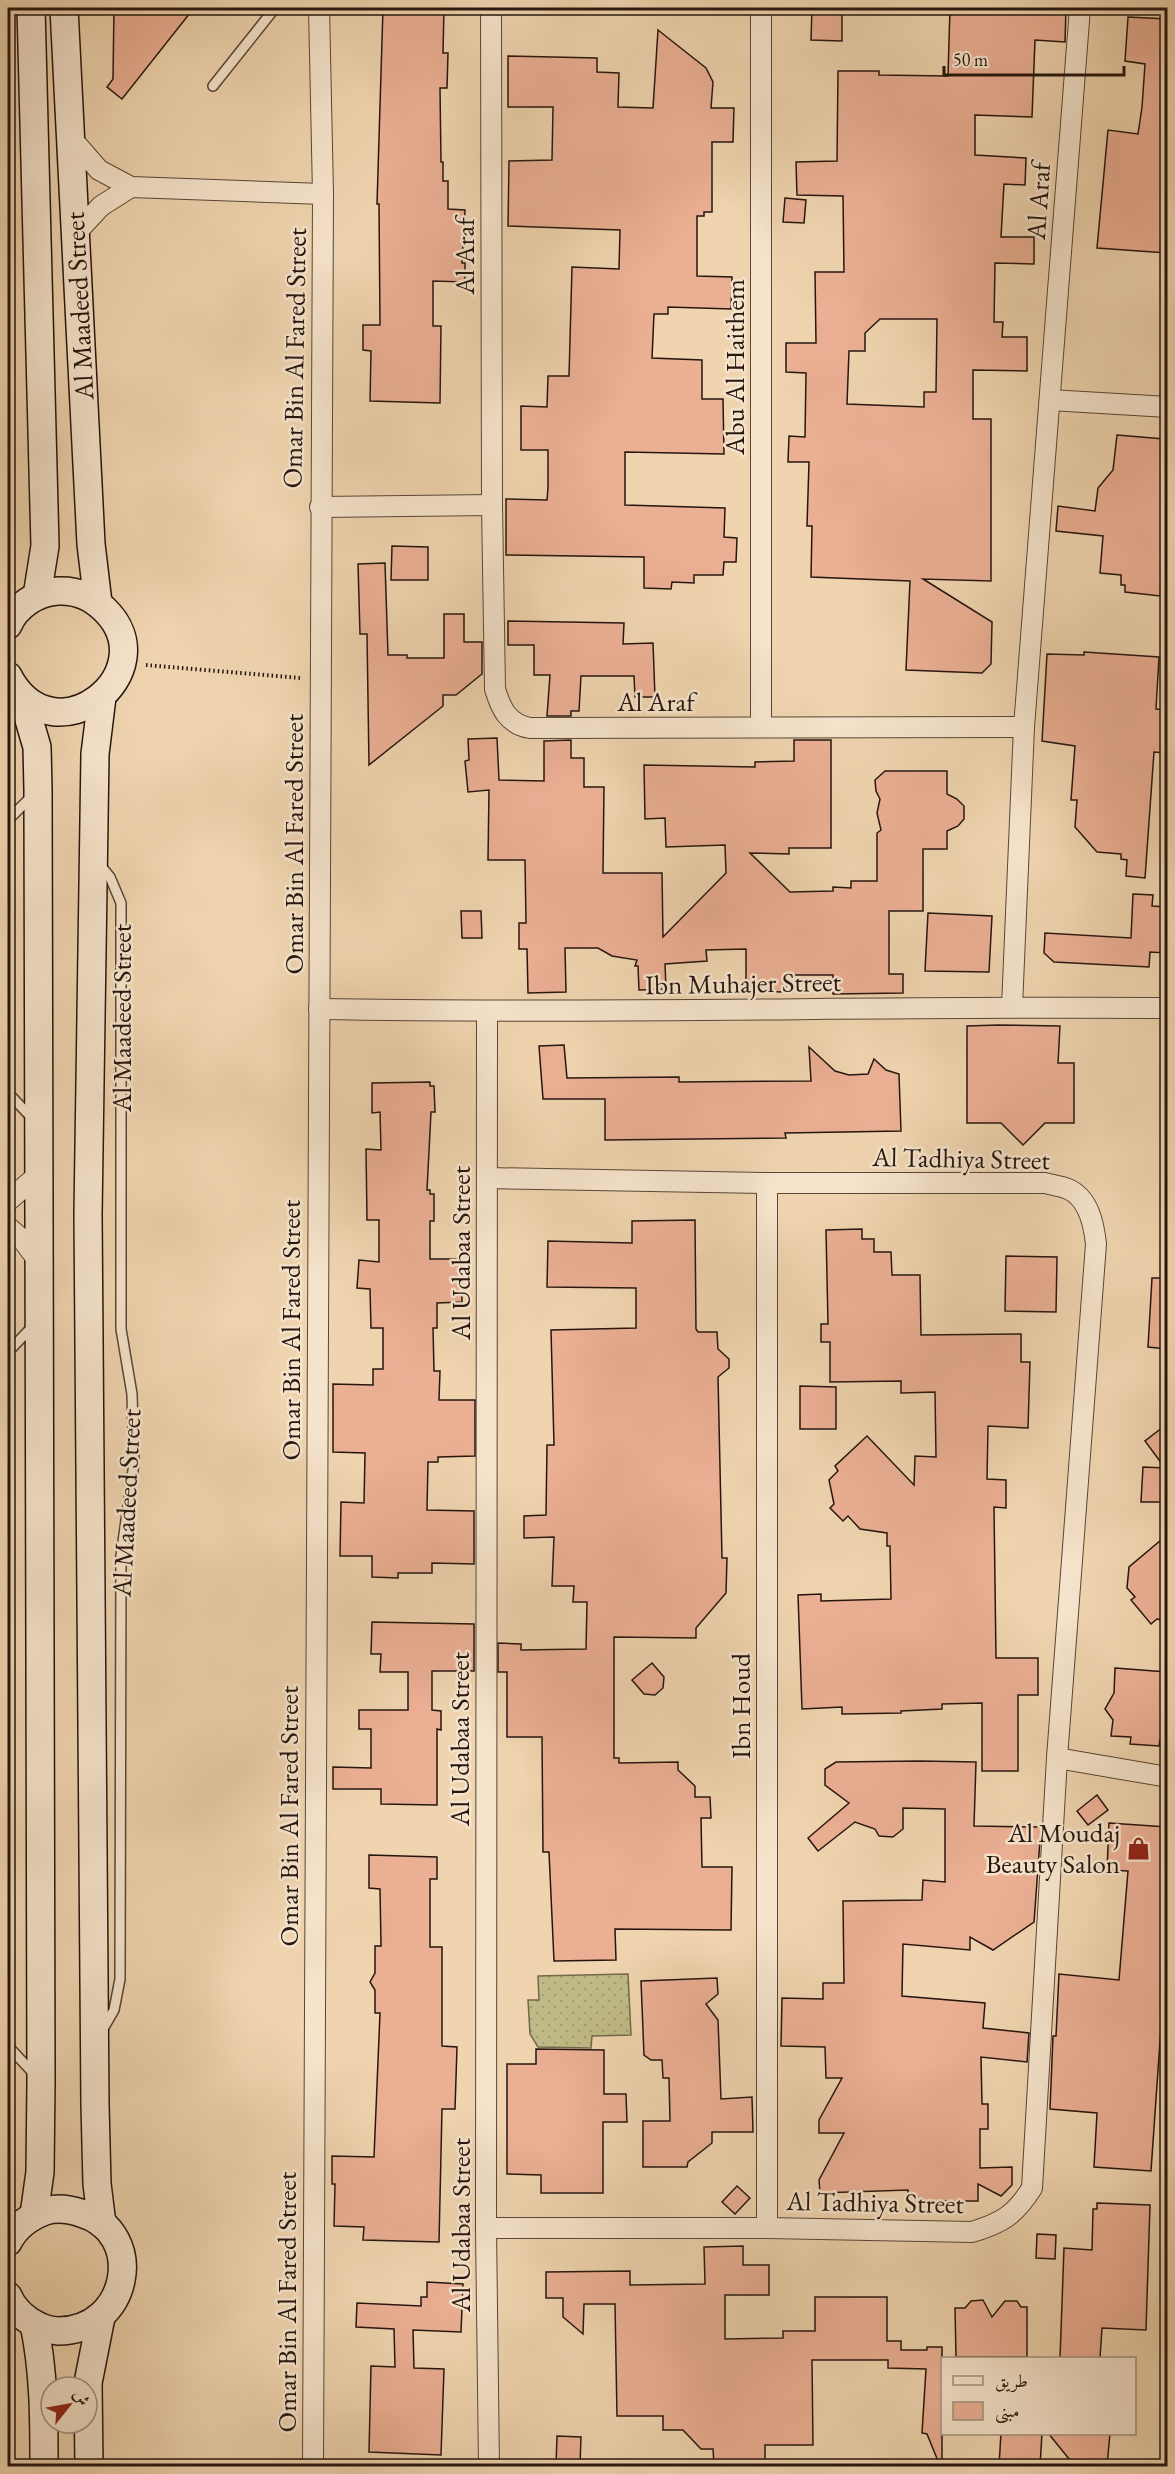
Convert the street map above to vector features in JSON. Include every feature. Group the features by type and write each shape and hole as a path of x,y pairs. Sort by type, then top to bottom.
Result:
{"street":[{"name":"Al Maadeed Street","path":"31,8 45,546 37,596"},
{"name":"Al Maadeed Street","path":"64,8 91,544 98,603"},
{"name":"Omar Bin Al Fared Street","path":"313,2466 323,194 319,8"},
{"name":"Al Araf","path":"491,8 492,505 495,689 504,714 520,726 530,728 1024,727"},
{"name":"Abu Al Haithem","path":"761,8 761,728"},
{"name":"Al Araf","path":"1012,1007 1024,727 1080,8"},
{"name":"Omar Bin Al Fared Street","path":"72,139 99,171 131,187 323,194"},
{"path":"75,234 101,206 131,187"},
{"path":"1050,400 1167,407"},
{"path":"320,507 492,505"},
{"path":"8,622 21,606 37,596 58,591 79,593 98,603 116,624 123,650 118,676 102,698 83,708 62,712 47,710 15,686"},
{"path":"15,686 37,747 38,790 41,2082 40,2172 34,2215"},
{"name":"Al Maadeed Street","path":"102,698 95,754 88,1214 94,2045 97,2184 102,2224"},
{"name":"Ibn Muhajer Street","path":"319,1009 487,1012 1012,1007 1167,1008"},
{"name":"Al Udabaa Street","path":"487,1012 486,2228 489,2466"},
{"path":"8,1201 39,1174"},
{"name":"Al Tadhiya Street","path":"486,2228 767,2228 972,2232 993,2226 1009,2217 1032,2188 1057,1758 1096,1244 1093,1222 1085,1205 1071,1190 1045,1183 767,1183 487,1178"},
{"name":"Ibn Houd","path":"767,1183 767,2228"},
{"path":"8,1227 22,1239 39,1262"},
{"path":"1057,1758 1167,1777"},
{"path":"8,2296 20,2314 34,2324 56,2331 80,2328 101,2317 114,2301 122,2281 122,2260 116,2240 102,2224 87,2214 69,2209 51,2210 34,2215 21,2224 9,2238"},
{"path":"89,2466 88,2383 101,2317"},
{"path":"34,2324 41,2360 44,2394 44,2466"}],"lane":[{"path":"213,86 275,8"},
{"path":"8,820 38,790"},
{"name":"Al Maadeed Street","path":"93,857 110,877 121,903 121,1329 132,1394 134,1463 121,1556 120,1979 114,2010 94,2045"},
{"path":"8,1093 38,1123"},
{"path":"8,1352 39,1320"},
{"path":"8,2046 41,2082"}],"path":[{"path":"121,663 320,680"}],"shaded area":[{"path":"628,1974 631,2035 592,2036 591,2048 538,2047 530,2034 528,2000 539,2000 538,1976"}],"building":[{"path":"114,8 194,8 122,99 107,87 113,79"},
{"path":"383,8 444,8 443,53 448,53 447,88 440,88 441,162 443,162 443,181 448,181 448,209 465,210 462,263 465,263 465,282 433,281 433,326 441,326 440,403 370,401 371,351 363,350 363,325 380,325 379,204 377,204"},
{"path":"812,8 842,8 842,41 811,40"},
{"path":"950,8 1066,8 1065,42 1035,40 1032,117 975,115 975,155 1026,158 1025,185 1004,184 1001,237 1034,237 1034,264 995,263 994,322 1003,322 1002,337 1027,337 1027,371 973,370 973,419 991,419 991,581 923,579 992,622 991,664 982,673 906,670 910,581 811,577 812,526 807,526 809,462 788,462 789,436 805,437 806,373 786,372 786,343 816,343 815,272 844,272 843,196 797,195 796,162 837,161 838,71 879,71 879,75 948,76","holes":["880,319 937,319 936,392 924,392 924,407 847,404 849,351 865,351 865,333"]},
{"path":"1128,17 1167,19 1167,253 1097,248 1108,130 1138,134 1142,107 1145,64 1125,61"},
{"path":"658,30 706,68 713,82 711,108 734,108 733,142 712,142 712,212 704,212 704,216 697,216 697,276 732,277 731,309 668,307 668,314 654,314 652,358 702,360 702,399 723,399 724,454 625,452 625,505 725,508 724,537 737,538 736,562 724,562 723,575 694,575 694,583 672,582 671,589 644,588 644,557 506,555 506,499 547,500 548,450 521,450 521,406 547,407 548,376 569,376 572,267 619,269 620,230 508,226 509,161 552,160 553,107 508,107 508,56 597,58 597,72 619,73 618,107 653,108"},
{"path":"785,198 806,200 804,223 783,222"},
{"path":"1117,435 1164,439 1161,471 1167,472 1167,527 1160,596 1125,592 1125,585 1121,585 1121,575 1100,573 1103,536 1056,531 1058,506 1095,511 1098,488 1113,470"},
{"path":"392,546 428,547 428,580 391,580"},
{"path":"385,563 388,655 407,655 407,658 444,658 444,614 464,614 464,642 482,642 482,674 456,695 443,695 443,706 369,765 367,634 360,634 358,564"},
{"path":"508,621 624,623 623,644 653,643 655,697 635,697 634,676 581,676 579,711 571,711 571,716 547,716 550,675 534,675 534,645 508,645"},
{"path":"1084,652 1159,657 1156,709 1167,710 1167,753 1154,752 1145,878 1126,876 1127,860 1121,859 1121,854 1097,852 1075,827 1077,800 1071,800 1075,746 1042,741 1047,654 1084,655"},
{"path":"497,738 499,780 544,781 544,741 571,740 571,758 584,758 584,787 604,787 603,873 662,873 663,937 726,873 725,845 666,847 665,818 645,819 644,765 755,767 755,762 794,761 794,740 831,740 831,848 789,848 789,854 750,853 790,892 833,891 833,887 851,888 851,881 877,881 877,833 881,830 877,813 880,799 876,791 875,780 885,771 947,771 947,794 964,806 964,819 958,826 947,831 947,849 923,849 923,911 889,911 889,974 903,974 903,993 833,994 833,975 786,975 786,992 746,991 746,949 706,950 707,961 665,964 666,989 639,990 638,966 635,966 637,960 612,956 598,948 565,948 566,992 528,993 527,949 519,949 519,923 526,923 525,860 488,860 489,790 468,792 465,761 469,760 468,739"},
{"path":"1133,894 1153,895 1152,906 1167,907 1167,953 1150,952 1149,967 1054,962 1044,953 1045,933 1131,938"},
{"path":"461,911 481,911 482,938 462,938"},
{"path":"928,913 992,916 989,972 925,971"},
{"path":"967,1026 1060,1026 1058,1063 1074,1063 1074,1123 1045,1123 1023,1145 1001,1123 967,1123"},
{"path":"564,1045 567,1078 679,1077 679,1082 811,1081 809,1047 835,1071 849,1075 868,1074 874,1059 886,1070 899,1074 901,1131 785,1133 786,1138 605,1140 605,1099 543,1099 539,1046"},
{"path":"430,1082 430,1086 434,1086 435,1112 431,1112 427,1190 430,1190 430,1194 434,1194 434,1221 430,1221 430,1259 461,1259 462,1302 437,1303 437,1328 433,1328 434,1371 440,1371 439,1400 475,1400 475,1456 438,1457 438,1462 428,1462 427,1510 474,1511 474,1564 432,1563 432,1573 398,1573 398,1578 372,1577 372,1556 340,1556 341,1502 364,1503 365,1453 333,1452 333,1384 373,1385 373,1369 383,1369 383,1328 371,1328 370,1289 357,1288 359,1260 379,1262 379,1220 367,1220 366,1149 381,1150 380,1112 372,1113 372,1083"},
{"path":"695,1220 696,1329 698,1332 717,1332 718,1349 729,1359 729,1368 718,1377 722,1558 727,1558 726,1593 696,1628 696,1638 614,1637 614,1758 619,1758 619,1763 678,1762 678,1770 695,1786 695,1797 710,1797 711,1818 701,1818 702,1867 732,1867 731,1930 615,1929 616,1960 554,1961 549,1852 543,1852 542,1737 507,1737 507,1672 498,1672 498,1643 521,1644 521,1650 586,1649 587,1602 573,1602 574,1586 552,1586 554,1537 524,1538 524,1516 546,1515 547,1445 554,1445 551,1330 636,1328 636,1288 547,1287 548,1241 632,1243 632,1221"},
{"path":"862,1229 862,1239 874,1239 874,1252 891,1252 892,1275 920,1275 921,1335 1021,1334 1021,1362 1030,1362 1028,1428 988,1426 987,1479 1006,1480 1006,1508 994,1507 996,1658 1038,1658 1038,1695 1018,1695 1018,1771 982,1771 982,1703 942,1704 942,1709 901,1711 901,1713 842,1714 842,1707 802,1709 798,1595 821,1594 821,1601 891,1599 890,1546 887,1546 887,1533 860,1529 848,1516 843,1521 830,1508 834,1504 829,1480 838,1471 835,1466 867,1436 914,1485 915,1456 936,1457 935,1392 901,1393 901,1381 830,1382 830,1342 821,1342 821,1324 828,1324 826,1230"},
{"path":"1006,1256 1057,1257 1056,1312 1005,1311"},
{"path":"1152,1278 1167,1278 1167,1349 1148,1347"},
{"path":"800,1386 836,1387 836,1429 800,1429"},
{"path":"1167,1424 1167,1502 1141,1502 1143,1467 1165,1468 1145,1441"},
{"path":"1167,1535 1167,1621 1157,1619 1151,1624 1131,1600 1135,1597 1127,1588 1129,1567"},
{"path":"372,1622 474,1624 474,1671 432,1671 432,1710 441,1711 441,1730 437,1729 437,1805 381,1804 381,1789 333,1789 333,1767 371,1768 371,1729 359,1729 359,1710 408,1710 408,1672 380,1672 381,1654 371,1654"},
{"path":"652,1663 664,1677 663,1688 655,1695 644,1694 632,1680"},
{"path":"1115,1668 1167,1672 1167,1740 1160,1739 1159,1746 1130,1744 1131,1737 1111,1736 1113,1720 1105,1709 1114,1693"},
{"path":"836,1762 976,1762 974,1826 1041,1827 1034,1922 993,1950 970,1937 970,1950 903,1944 902,1996 985,2003 983,2028 1029,2033 1027,2062 981,2057 982,2104 988,2104 988,2129 980,2129 980,2168 1012,2167 1012,2185 1001,2196 978,2184 978,2201 908,2201 908,2190 820,2193 819,2180 844,2133 819,2133 819,2120 842,2078 826,2078 825,2047 781,2046 782,1998 823,1999 823,1983 844,1983 843,1901 922,1900 923,1880 945,1882 945,1809 903,1808 903,1829 893,1837 879,1836 875,1829 855,1822 818,1851 808,1838 849,1803 825,1785 825,1769"},
{"path":"1097,1795 1108,1810 1088,1825 1077,1811"},
{"path":"1109,1823 1167,1827 1167,1907 1161,1984 1164,1984 1151,2171 1094,2167 1097,2113 1050,2109 1053,2036 1056,2036 1059,1974 1119,1980 1128,1871 1107,1870"},
{"path":"369,1855 437,1857 437,1879 430,1879 430,1947 442,1947 442,2046 457,2047 455,2109 442,2109 439,2242 363,2240 364,2227 334,2226 335,2184 332,2184 332,2156 374,2157 380,2013 375,2013 375,1990 370,1982 375,1973 375,1946 381,1946 380,1889 369,1888"},
{"path":"717,1978 718,1994 706,2004 718,2020 721,2099 752,2097 753,2132 712,2132 712,2143 688,2162 687,2167 643,2167 643,2121 670,2121 669,2078 663,2078 662,2060 651,2060 644,2055 641,1981"},
{"path":"536,2049 604,2050 604,2094 626,2094 627,2122 603,2122 603,2193 541,2193 541,2175 507,2174 507,2064 536,2064"},
{"path":"737,2186 750,2198 735,2214 722,2202"},
{"path":"1097,2203 1150,2205 1146,2330 1102,2328 1100,2357 1060,2357 1064,2248 1092,2250 1093,2209 1097,2209"},
{"path":"1037,2234 1056,2235 1055,2259 1036,2258"},
{"path":"743,2246 743,2265 769,2265 769,2295 725,2295 725,2339 783,2338 783,2331 815,2331 815,2297 887,2297 887,2341 901,2341 901,2350 927,2350 927,2347 942,2347 942,2466 940,2466 927,2434 922,2433 926,2369 888,2368 888,2360 812,2360 813,2445 765,2445 765,2464 714,2464 713,2449 701,2449 683,2430 663,2430 663,2416 617,2416 615,2304 584,2304 583,2334 563,2317 563,2298 546,2298 546,2272 630,2271 630,2285 705,2284 704,2247"},
{"path":"427,2282 463,2284 461,2332 413,2330 414,2368 444,2369 441,2455 369,2452 371,2366 395,2367 394,2329 356,2327 357,2303 421,2306 421,2297 427,2297"},
{"path":"983,2300 992,2317 1005,2301 1017,2301 1021,2307 1027,2307 1027,2357 956,2357 955,2308 965,2308 971,2301"},
{"path":"1001,2435 1042,2435 1040,2466 999,2466"},
{"path":"1050,2435 1110,2435 1107,2466 1074,2465"},
{"path":"557,2436 581,2437 580,2466 556,2466"}],"place":[{"name":"Al Moudaj Beauty Salon","path":"1138,1848"}]}
